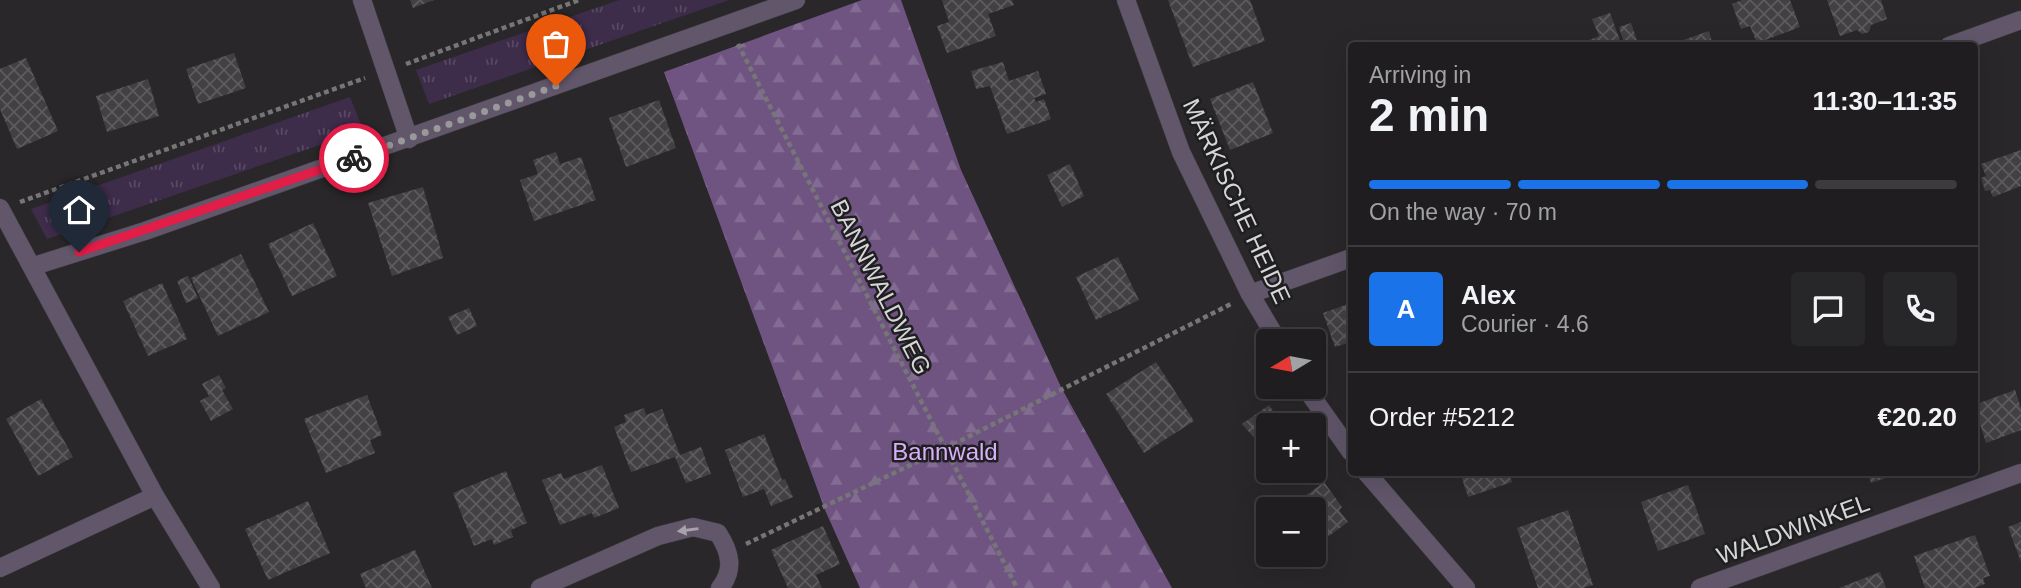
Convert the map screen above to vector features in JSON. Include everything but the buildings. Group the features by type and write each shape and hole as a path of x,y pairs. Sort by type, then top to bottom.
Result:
{"street":[{"path":"362,0 409,139"},
{"path":"34,266 145,231 409,139 796,0"},
{"name":"MÄRKISCHE HEIDE","path":"1126,0 1181,152 1250,294 1271,329"},
{"path":"1960,42 2021,20"},
{"path":"0,208 34,266 155,496 211,588"},
{"path":"1250,294 1348,259"},
{"path":"1313,399 1348,448"},
{"name":"WALDWINKEL","path":"1699,588 2021,473"},
{"path":"1369,476 1466,588"},
{"path":"0,568 155,496"},
{"path":"540,588 658,536 693,527 718,533 730,552 728,577 720,588"}],"path":[{"path":"20,202 579,0"},
{"name":"BANNWALDWEG","path":"728,24 1017,588"},
{"path":"730,552 944,449 1250,294"}],"green space":[{"path":"619,0 729,0 429,104 416,70"},
{"name":"Bannwald","path":"862,0 901,0 961,170 1061,387 1172,588 860,588 825,510 664,72"},
{"path":"350,97 363,130 47,239 31,209"}],"way so far":[{"path":"354,158 556,86"}],"route":[{"path":"79,252 354,158"}]}
